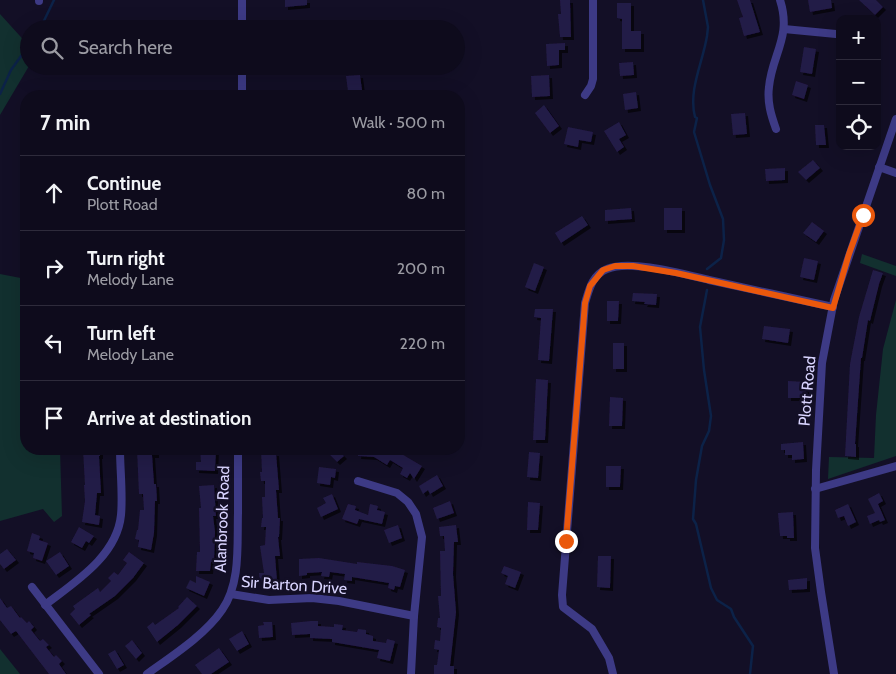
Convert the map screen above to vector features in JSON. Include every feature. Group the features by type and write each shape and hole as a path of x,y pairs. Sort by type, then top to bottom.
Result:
{"street":[{"path":"242,0 242,20"},
{"path":"585,95 592,86 593,79 593,0"},
{"path":"776,129 770,112 769,85 784,29 780,0"},
{"path":"784,29 836,34"},
{"path":"242,75 242,90"},
{"name":"Plott Road","path":"834,674 817,564 814,527 822,363 833,308 849,254 896,119"},
{"path":"879,167 896,173"},
{"path":"613,674 610,658 592,629 563,607 562,595 583,321 585,303 590,286 603,270 615,266 633,266 691,276 833,308"},
{"path":"46,605 99,560 109,548 117,532 121,515 120,455"},
{"name":"Alanbrook Road","path":"148,674 213,621 223,609 231,594 237,560 238,455"},
{"path":"815,489 896,466"},
{"path":"358,481 398,493 408,502 416,514 422,537 414,616 411,674"},
{"path":"32,587 99,674"},
{"name":"Sir Barton Drive","path":"231,594 269,600 312,598 339,601 414,616"}],"green space":[{"path":"0,14 20,36 20,75 24,75 0,115"},
{"path":"862,254 896,266 896,276 860,263"},
{"path":"0,274 20,278 20,455 60,455 62,516 54,522 43,509 0,521"},
{"path":"896,300 896,456 828,479 829,457 874,458 876,415 883,349"},
{"path":"0,649 20,674 0,674"}],"building":[{"path":"285,0 307,0 307,5 285,7"},
{"path":"560,0 570,0 571,37 560,37 558,14 561,14"},
{"path":"737,0 750,0 760,32 744,36 739,18 743,17"},
{"path":"808,0 831,0 832,8 810,12"},
{"path":"859,0 876,0 883,7 875,15"},
{"path":"617,3 631,3 631,31 641,31 641,49 622,49 622,19 617,18"},
{"path":"565,43 565,50 559,50 559,65 547,66 546,44"},
{"path":"804,47 816,49 812,74 800,72"},
{"path":"633,62 634,75 620,76 619,63"},
{"path":"360,75 362,90 348,90 346,76"},
{"path":"549,75 550,96 532,97 531,76"},
{"path":"796,81 808,85 804,99 792,95"},
{"path":"636,92 638,108 625,110 623,94"},
{"path":"544,105 559,126 550,133 535,113"},
{"path":"745,113 747,134 733,135 731,114"},
{"path":"619,122 626,135 619,139 624,147 617,152 604,131"},
{"path":"815,125 824,125 826,145 816,145"},
{"path":"568,127 593,132 591,142 579,140 578,147 564,144"},
{"path":"813,160 820,168 806,180 798,172"},
{"path":"785,168 785,180 766,181 765,169"},
{"path":"631,208 632,219 605,221 605,210"},
{"path":"664,208 682,208 682,230 664,230"},
{"path":"582,216 588,225 561,243 555,233"},
{"path":"812,222 824,231 816,242 803,233"},
{"path":"804,258 818,261 814,280 800,277"},
{"path":"534,263 544,267 535,291 525,287"},
{"path":"873,270 883,273 870,321 868,320 861,358 855,444 856,457 845,456 850,364 859,317"},
{"path":"633,293 657,294 656,305 632,301"},
{"path":"607,301 619,301 618,321 607,321"},
{"path":"535,309 553,309 549,361 538,360 541,318 534,317"},
{"path":"764,326 790,329 788,343 762,339"},
{"path":"613,343 624,343 624,369 613,369"},
{"path":"536,379 548,380 545,440 533,440"},
{"path":"788,381 806,382 806,398 788,398"},
{"path":"610,397 623,398 622,426 609,426"},
{"path":"803,442 804,459 792,460 792,455 785,455 785,450 781,450 781,444"},
{"path":"529,452 540,453 538,478 527,477"},
{"path":"83,455 100,455 101,493 97,493 95,515 100,516 99,525 82,522 85,485"},
{"path":"137,455 152,455 157,501 155,501 154,533 151,550 138,547 139,540 135,539 140,510 144,510 143,494 139,494"},
{"path":"200,455 216,455 215,471 196,470 196,462 201,462"},
{"path":"261,455 276,455 279,490 276,490 278,518 280,518 278,537 280,556 275,556 277,581 260,582 259,573 264,573 260,546 265,545 266,527 261,527 263,518 262,497 265,497 265,481 261,481 260,472 262,472"},
{"path":"330,455 344,456 337,462"},
{"path":"403,455 422,466 414,479 410,473 407,478 400,474 403,468 390,460 387,465 374,457 358,456"},
{"path":"606,466 621,466 620,487 606,487"},
{"path":"319,467 336,469 335,478 331,477 330,485 317,483"},
{"path":"437,475 443,486 430,494 428,490 423,494 419,486"},
{"path":"214,485 216,516 213,516 215,532 214,562 211,562 210,571 196,571 197,552 200,552 199,508 201,508 199,486"},
{"path":"879,493 883,501 878,504 885,520 880,522 879,520 870,524 867,516 875,513 868,499"},
{"path":"332,494 338,509 321,517 317,508 326,503 323,498"},
{"path":"450,501 454,513 437,519 433,508"},
{"path":"528,502 540,503 538,530 527,530"},
{"path":"348,504 356,506 355,510 368,515 370,504 378,506 377,510 385,512 382,524 359,519 357,524 342,519"},
{"path":"848,504 856,522 848,526 844,516 838,518 835,510"},
{"path":"793,512 794,538 780,536 778,513"},
{"path":"398,525 402,538 389,543 384,530"},
{"path":"456,525 458,542 454,542 453,574 456,612 450,666 454,666 454,674 434,674 434,665 437,665 439,650 434,649 435,640 440,641 441,628 437,627 438,618 440,618 438,596 441,596 440,551 445,551 444,536 440,536 439,527"},
{"path":"79,527 94,536 89,543 86,541 82,548 71,542"},
{"path":"32,533 40,536 39,540 48,543 42,561 33,558 34,553 27,551"},
{"path":"7,549 16,560 4,569 0,564 0,554"},
{"path":"60,552 69,566 56,575 46,561"},
{"path":"129,552 144,563 133,578 115,596 89,614 91,615 79,625 70,614 75,609 73,606 98,588 100,592 111,581 108,578 114,572 118,575 127,563 123,560"},
{"path":"598,556 611,556 610,588 597,587"},
{"path":"319,558 357,564 357,562 392,566 405,570 400,587 395,586 394,590 388,588 389,583 352,577 352,581 344,580 345,574 330,572 329,577 321,576 322,572 307,573 307,575 299,576 299,559"},
{"path":"504,566 521,572 515,588 505,584 508,576 501,573"},
{"path":"196,576 210,582 204,596 186,588 190,580 196,583"},
{"path":"807,578 807,589 789,590 788,580"},
{"path":"187,597 197,606 157,642 147,627 153,622 155,625 179,608"},
{"path":"0,598 7,608 11,606 20,618 27,623 29,621 34,627 31,630 40,641 43,639 49,645 46,647 54,657 56,655 62,661 59,664 66,674 49,674 16,631 11,634 0,620"},
{"path":"318,621 318,626 334,627 334,624 343,625 342,630 357,632 358,629 366,630 366,634 373,636 373,641 386,643 387,639 395,641 390,661 377,658 379,650 332,642 332,639 310,638 310,634 292,635 291,623"},
{"path":"263,622 272,622 273,637 259,638 258,626 264,625"},
{"path":"242,631 249,644 237,651 229,639"},
{"path":"132,640 142,653 136,659 125,646"},
{"path":"219,648 229,662 211,674 202,674 195,665"},
{"path":"115,650 124,665 117,669 108,654"}],"waterway":[{"path":"44,20 54,0"},
{"path":"703,0 708,27 693,97 693,107 695,117 697,118 694,132 710,185 723,219 724,240 721,258 707,269"},
{"path":"0,94 11,70 20,58"},
{"path":"707,290 700,327 711,416 709,431 702,446 696,480 693,519 696,524 711,588 717,600 731,609 734,617 753,646 750,674"}],"route":[{"path":"566,541 585,303 590,286 598,275 603,270 615,266 644,267 833,308 834,300 863,215"}]}
